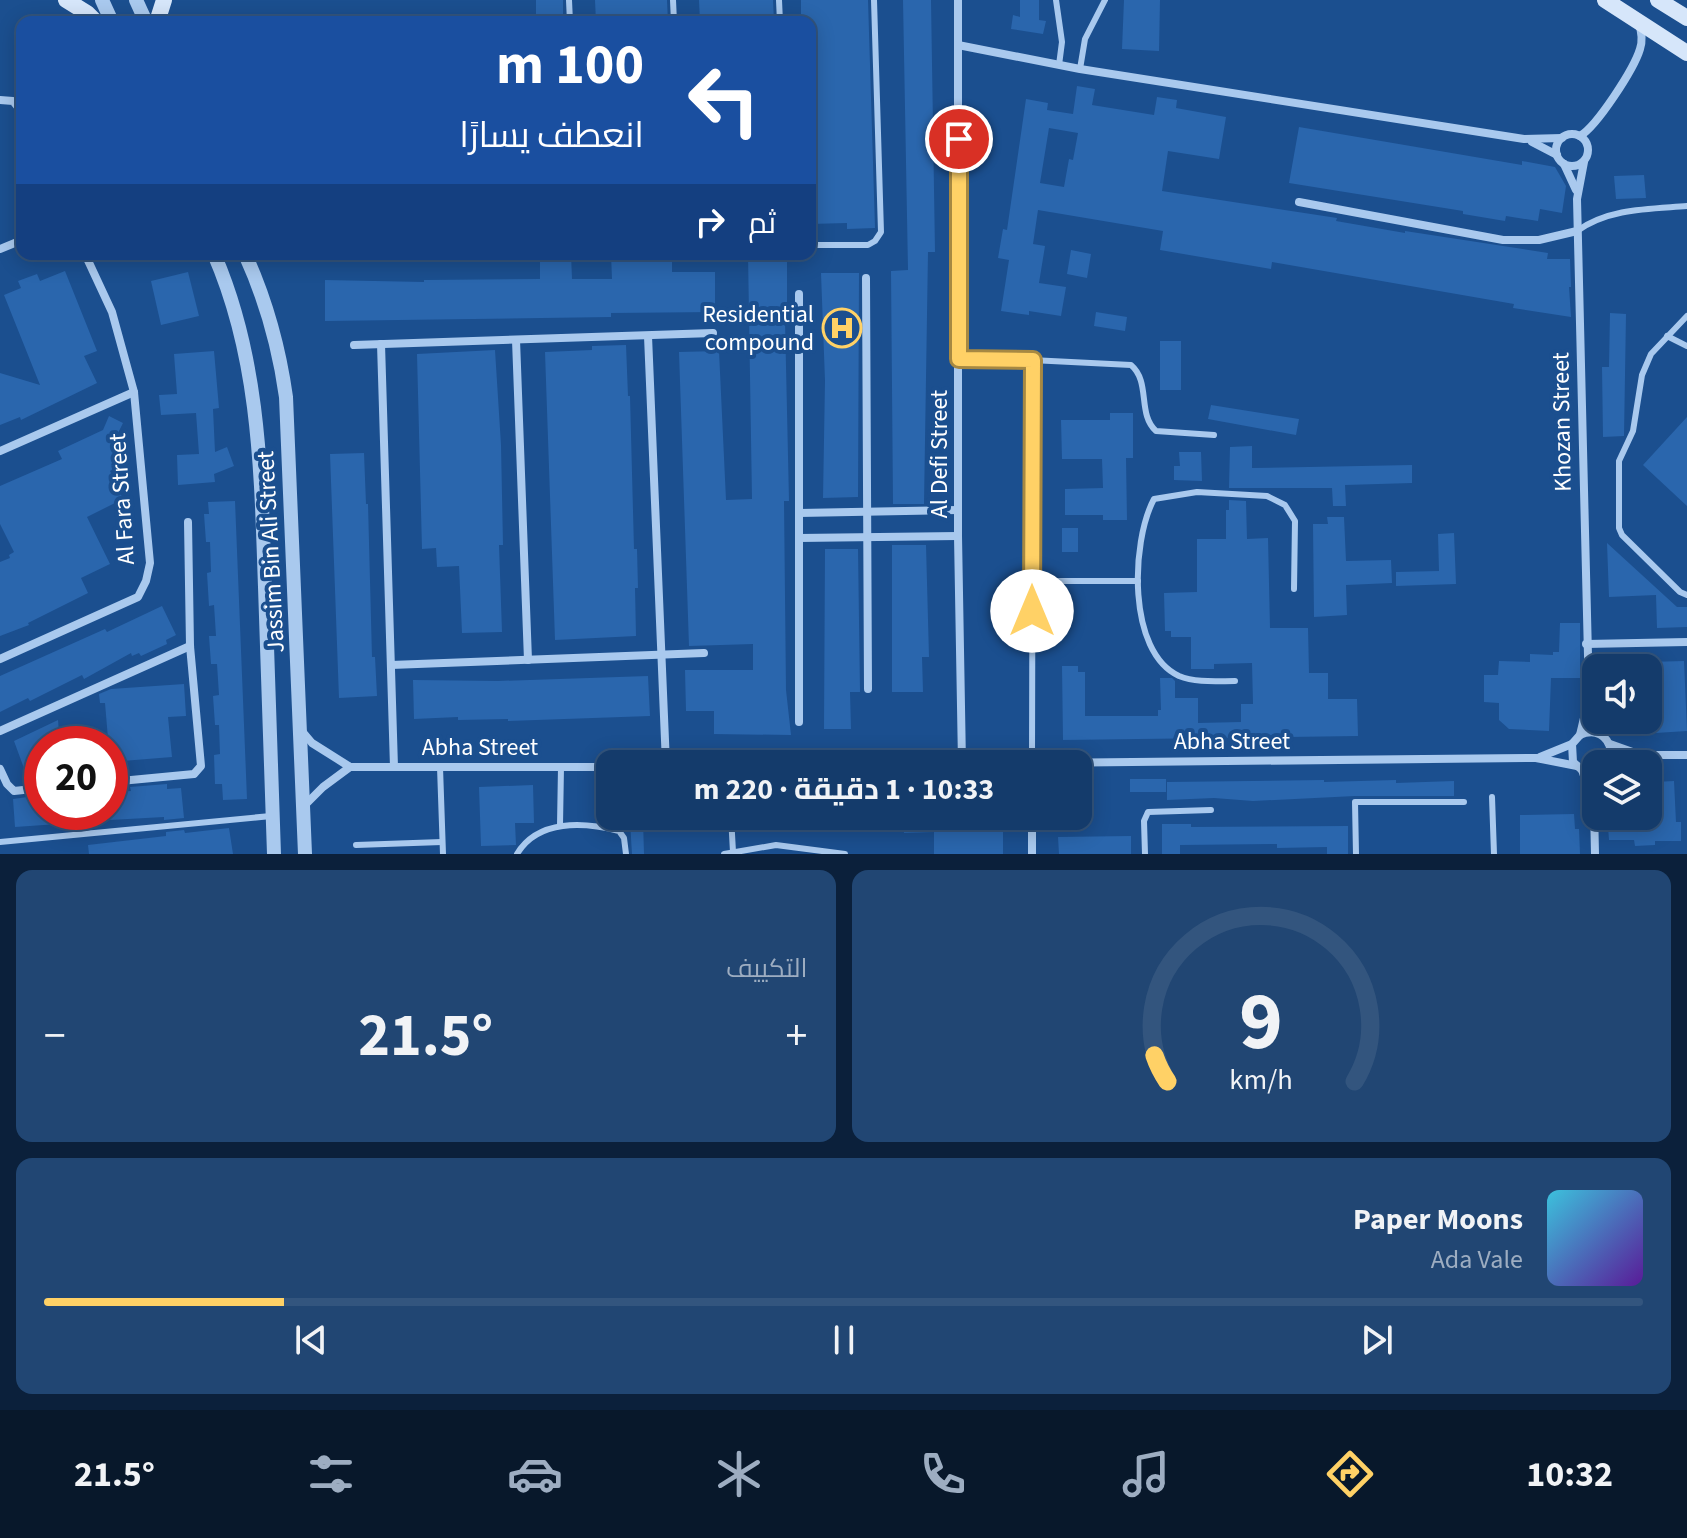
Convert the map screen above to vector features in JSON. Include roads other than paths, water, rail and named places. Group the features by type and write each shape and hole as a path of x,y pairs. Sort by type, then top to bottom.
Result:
{"main road":[{"path":"66,0 90,16"},
{"path":"1605,0 1687,53"},
{"path":"1658,0 1687,18"},
{"path":"1665,39 1687,44"}],"street":[{"name":"Al Defi Street","path":"958,0 958,536 962,750"},
{"path":"1557,155 1558,142 1562,138 1580,136 1596,123 1640,52 1642,36 1636,20"},
{"path":"958,45 1080,69 1524,139 1562,138"},
{"path":"1524,139 1557,155 1564,164 1576,166 1584,162 1587,146 1580,136"},
{"name":"Khozan Street","path":"1584,162 1577,199 1577,231 1587,654"},
{"name":"Khozan Street","path":"1564,164 1573,181 1577,199"},
{"path":"1299,202 1503,240 1539,240 1577,231"},
{"name":"Al Fara Street","path":"0,659 138,597 150,563 134,392 112,312 88,260"},
{"name":"Jassim Bin Ali Street","path":"216,260 237,314 252,378 262,511 274,854"},
{"name":"Jassim Bin Ali Street","path":"248,260 261,289 281,360 286,397 305,854"},
{"path":"866,278 868,689"},
{"path":"799,294 799,722"},
{"path":"354,345 713,333"},
{"path":"648,336 665,750"},
{"path":"516,340 528,660"},
{"path":"381,344 394,767"},
{"path":"0,451 134,392"},
{"path":"799,513 958,510"},
{"path":"128,780 194,774 201,766 190,646 188,522"},
{"path":"799,538 958,536"},
{"path":"1586,644 1687,642"},
{"path":"0,731 190,646"},
{"path":"391,665 704,653"},
{"name":"Khozan Street","path":"1580,735 1582,727"},
{"path":"301,730 312,743 350,767 303,807"},
{"path":"1600,734 1610,744 1627,750"},
{"path":"1580,735 1572,744 1571,756 1582,776"},
{"name":"Abha Street","path":"1536,758 1572,744"},
{"path":"1610,744 1611,750"},
{"path":"1662,755 1687,755"},
{"name":"Abha Street","path":"1092,762 1536,758 1582,769"},
{"name":"Abha Street","path":"350,767 596,767"},
{"path":"0,769 14,791 24,790"},
{"path":"1032,830 1032,854"},
{"path":"1594,830 1595,854"}],"lane":[{"path":"816,245 868,245 881,232 874,0"},
{"path":"1056,0 1062,42 1059,65"},
{"path":"1080,69 1085,39 1105,0"},
{"path":"1577,231 1596,220 1620,213 1687,206"},
{"path":"1687,316 1651,354 1642,375 1633,431 1619,461 1619,528 1622,535 1680,592 1687,595"},
{"path":"1667,336 1687,346"},
{"path":"959,359 1131,365 1141,378 1148,422 1156,431 1214,435"},
{"path":"1032,750 1033,360"},
{"path":"1235,681 1182,678 1161,663 1145,633 1138,581 1140,543 1146,514 1154,499 1197,492 1267,496 1285,505 1295,521 1294,589"},
{"path":"1032,581 1138,581"},
{"path":"440,767 443,854"},
{"path":"560,825 561,767"},
{"path":"1492,797 1494,854"},
{"path":"1356,854 1355,802 1464,802"},
{"path":"1145,854 1144,821 1148,812 1211,810"},
{"path":"0,842 273,816"},
{"path":"517,854 522,844 540,830 560,825 619,831 624,838 626,854"},
{"path":"732,830 733,852"},
{"path":"356,845 442,842"},
{"path":"724,854 776,845 845,854"}],"place":[{"name":"Residential compound","path":"842,328"}]}
